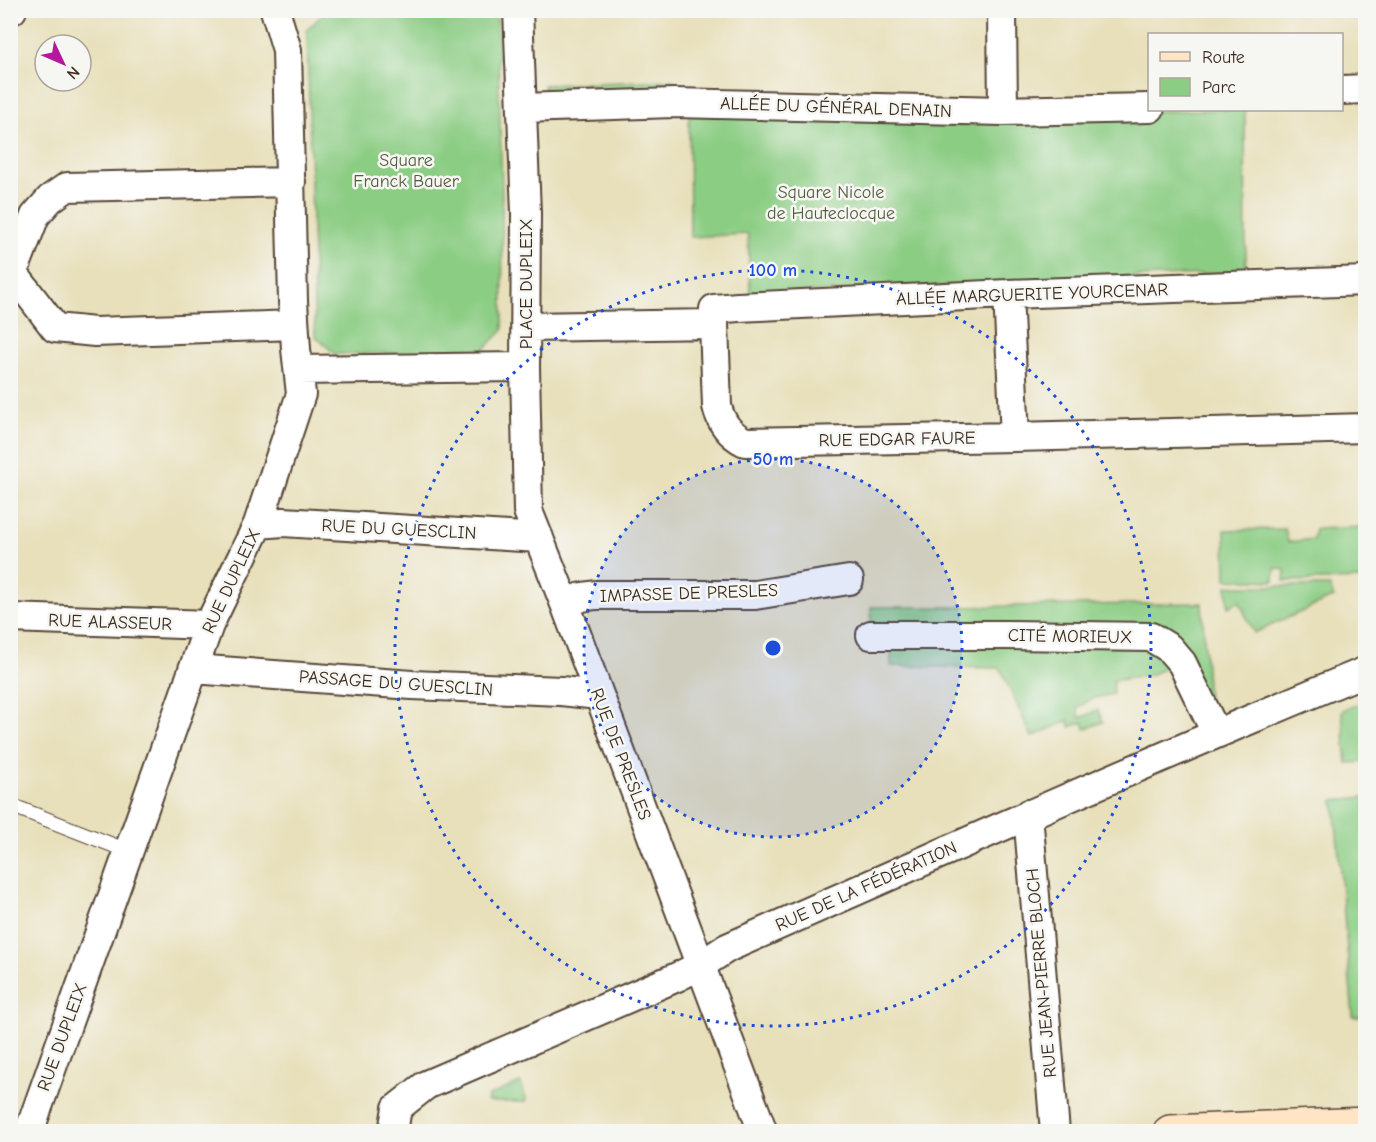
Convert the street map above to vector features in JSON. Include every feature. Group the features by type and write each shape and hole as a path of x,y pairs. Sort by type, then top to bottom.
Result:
{"main road":[{"path":"1170,1131 1365,1124"}],"street":[{"name":"RUE DUPLEIX","path":"29,1131 209,625 258,524 301,394 293,301 287,50 275,10"},
{"name":"PLACE DUPLEIX","path":"299,370 525,367 526,213 518,10"},
{"path":"1002,10 1003,111"},
{"path":"1343,90 1365,89"},
{"name":"ALLÉE DU GÉNÉRAL DENAIN","path":"522,108 674,103 1003,111 1148,108"},
{"path":"291,182 67,187 50,199 35,216 12,273 55,328 96,332 294,325"},
{"name":"ALLÉE MARGUERITE YOURCENAR","path":"714,324 714,309 1008,294 1365,281"},
{"path":"1008,294 1015,437"},
{"path":"526,327 714,324"},
{"name":"RUE EDGAR FAURE","path":"714,324 717,406 725,426 734,436 745,442 1365,428"},
{"name":"RUE DE PRESLES","path":"525,367 528,510 566,604 763,1131"},
{"name":"RUE DU GUESCLIN","path":"258,524 284,522 539,538"},
{"name":"IMPASSE DE PRESLES","path":"566,604 582,597 596,595 755,595 849,580"},
{"name":"RUE ALASSEUR","path":"10,618 209,625"},
{"name":"CITÉ MORIEUX","path":"871,635 1151,637 1169,648 1182,663 1216,733"},
{"name":"PASSAGE DU GUESCLIN","path":"193,669 412,685 561,691 599,695"},
{"name":"RUE DE LA FÉDÉRATION","path":"393,1131 397,1108 426,1085 677,977 727,948 1028,814 1365,671"},
{"name":"RUE JEAN-PIERRE BLOCH","path":"1028,814 1055,1131"}],"lane":[{"path":"10,805 128,851"}],"green space":[{"name":"Square Franck Bauer","path":"326,11 490,11 497,19 503,330 482,352 335,354 315,336 307,30"},
{"path":"673,80 674,103 546,107 544,85"},
{"name":"Square Nicole de Hauteclocque","path":"1245,111 1246,272 750,295 748,234 690,237 689,115 983,115"},
{"path":"1365,527 1365,579 1284,581 1285,570 1275,568 1274,581 1226,579 1225,530 1285,529 1288,542 1313,539 1315,529"},
{"path":"1227,586 1329,586 1334,597 1254,633 1239,601 1228,607"},
{"path":"1202,603 1208,702 1175,664 1150,675 1113,681 1113,694 1091,699 1077,708 1080,718 1098,710 1103,722 1085,729 1083,722 1070,727 1069,720 1032,737 1000,668 891,666 891,639 871,632 871,607"},
{"path":"1361,703 1364,704 1365,762 1347,763 1342,712"},
{"path":"1365,797 1365,1017 1353,1017 1334,800"},
{"path":"519,1083 526,1099 525,1102 487,1101 489,1096"}]}
